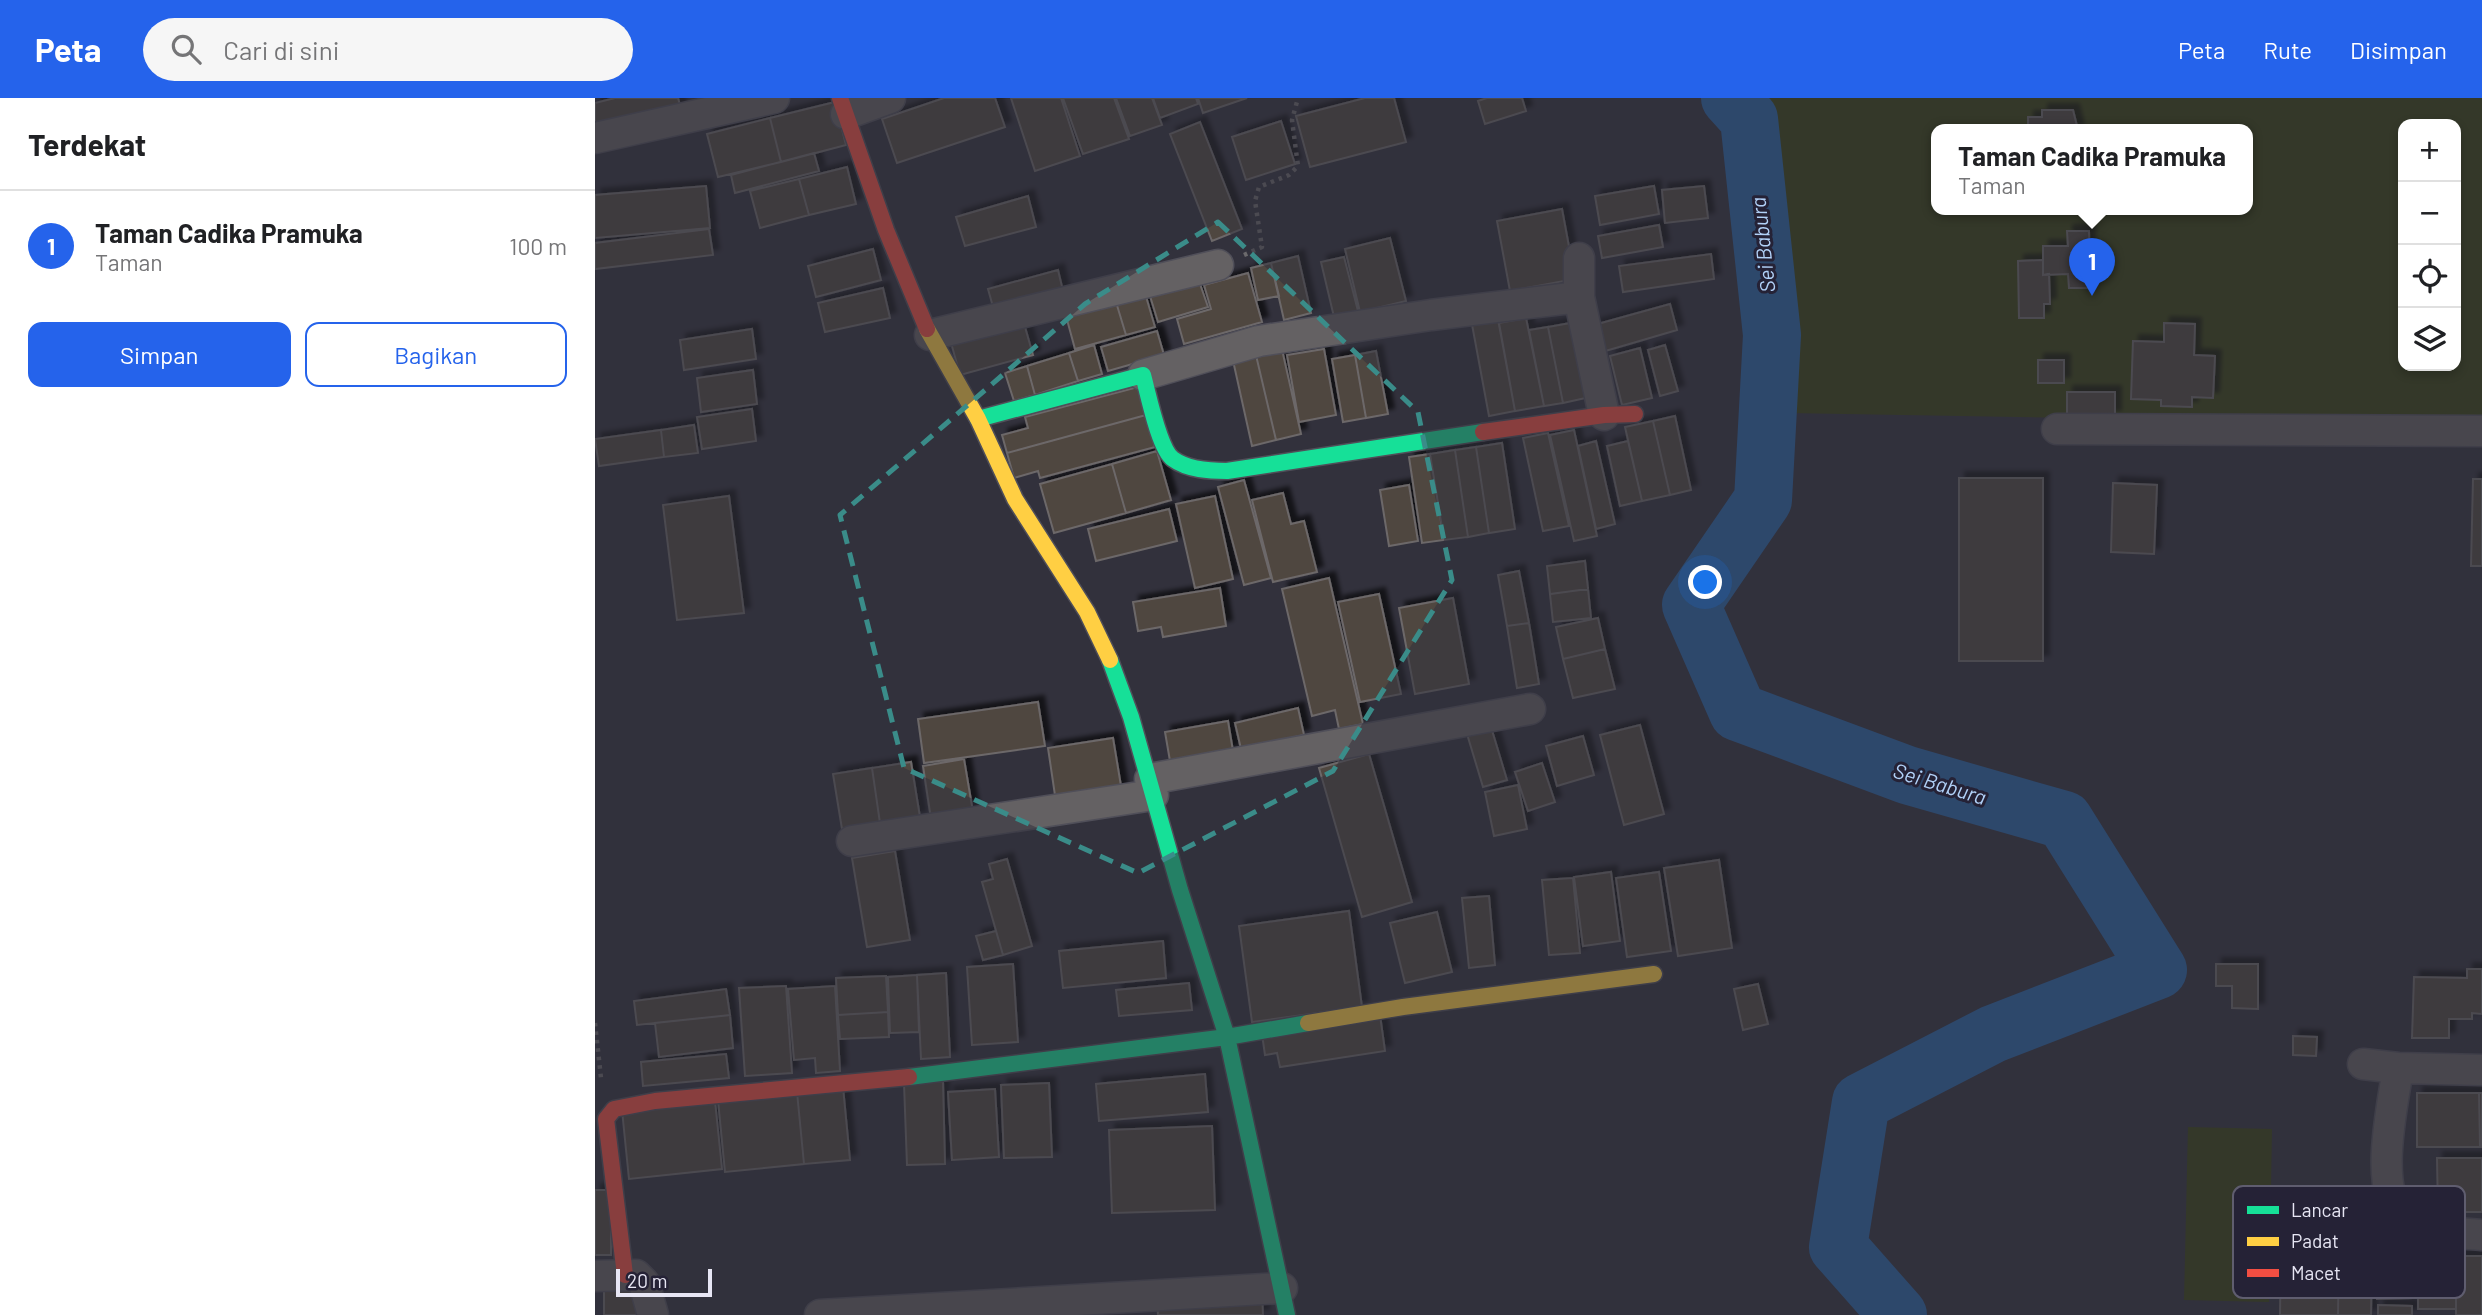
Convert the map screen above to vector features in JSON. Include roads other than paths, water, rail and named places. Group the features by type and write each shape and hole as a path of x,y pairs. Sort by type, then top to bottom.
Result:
{"street":[{"path":"595,138 774,98"},
{"path":"820,1315 1284,1301 1227,1037 1108,655 1054,556 1015,499 978,419 930,335 885,230 843,106 890,98"},
{"path":"1579,258 1579,297 1604,415"},
{"path":"930,335 1218,265"},
{"path":"978,419 1259,341 1431,315 1579,297"},
{"path":"1143,375 1164,447 1172,459 1204,471 1227,471 1324,454 1604,415 1635,414"},
{"path":"2057,429 2482,430"},
{"path":"852,841 1151,787 1530,709"},
{"path":"625,1275 606,1119 614,1110 655,1101 951,1073 1227,1037 1403,1007 1654,974"},
{"path":"2363,1064 2398,1068 2482,1070"},
{"path":"2390,1186 2386,1153 2398,1068"},
{"path":"595,1276 636,1275 644,1283 653,1315"}],"waterway":[{"name":"Sei Babura","path":"1730,98 1749,119 1772,335 1763,500 1691,605 1738,712 1907,775 2064,820 2158,970 1993,1034 1861,1102 1838,1247 1898,1315"}],"place":[{"name":"Taman Cadika Pramuka","path":"2092,296"}]}
